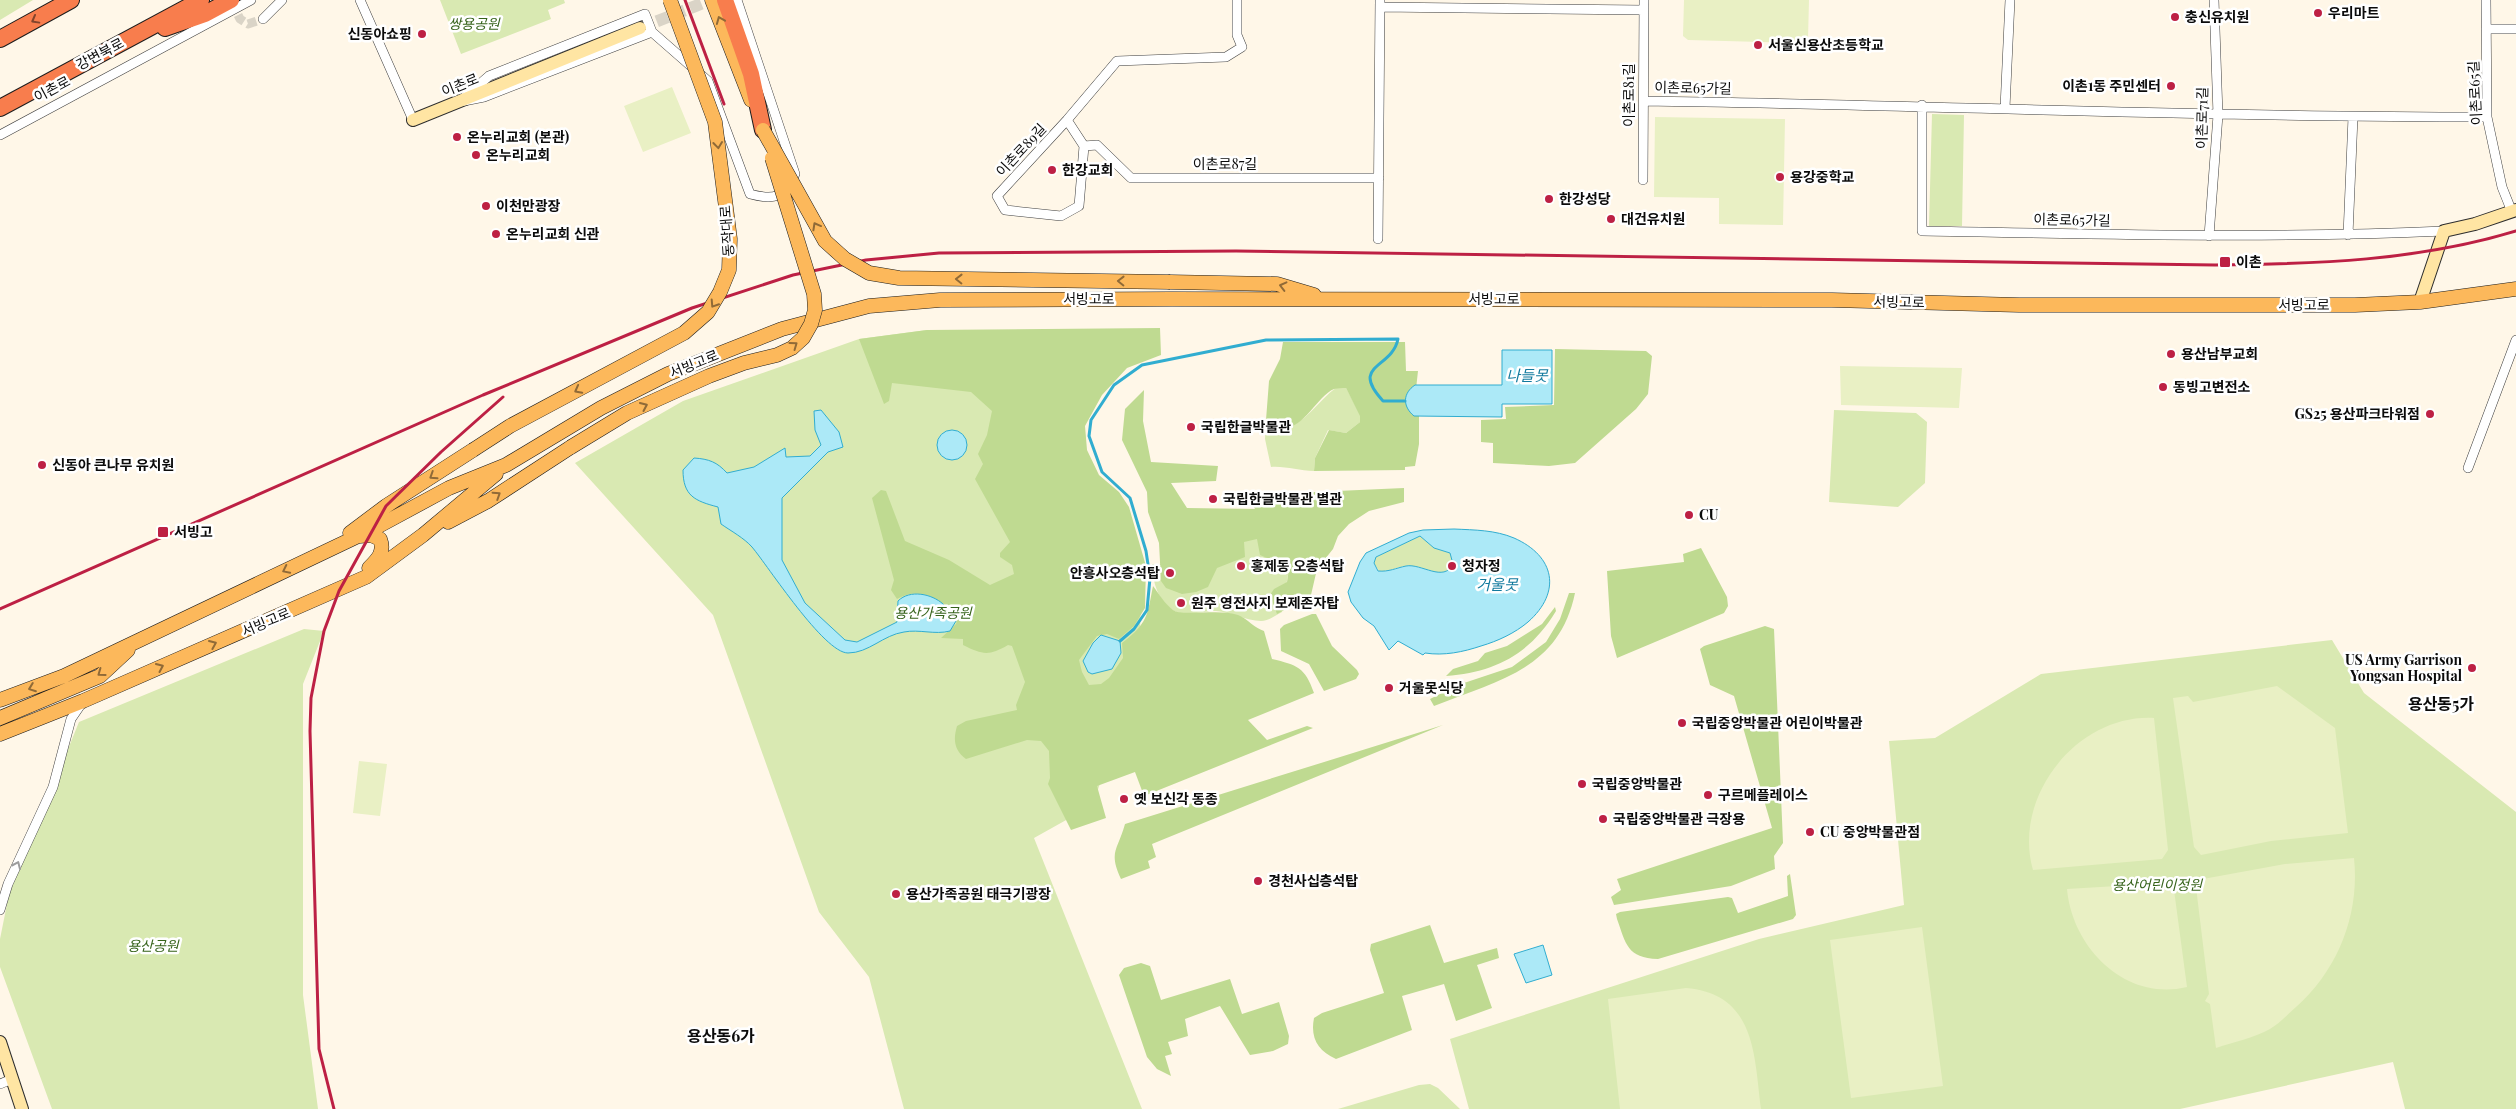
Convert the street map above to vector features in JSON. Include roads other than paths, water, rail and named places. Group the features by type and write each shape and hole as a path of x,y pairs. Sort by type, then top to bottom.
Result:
{"highway":[{"path":"0,39 71,0"},
{"name":"강변북로","path":"0,108 201,0"},
{"path":"109,49 205,14 231,0"},
{"path":"725,0 751,74 764,130"}],"main road":[{"name":"동작대로","path":"330,549 386,506 510,426 680,336 708,312 723,286 729,270 730,239 715,122 670,0"},
{"path":"423,535 488,501 571,447 628,413 700,380 744,363 782,353 799,342 809,329 815,310 814,294 764,130 712,0"},
{"path":"764,130 821,235 845,259 869,273 899,278 1277,284 1330,300"},
{"name":"서빙고로","path":"0,700 64,676 330,549 449,488 506,465 602,408 668,374 782,330 869,306 940,300 1832,300 2186,306 2355,305 2420,302 2516,289"},
{"name":"서빙고로","path":"0,734 83,701 366,578 423,535 506,465"},
{"path":"353,584 379,557 383,546 380,539 371,535 356,536"},
{"name":"서빙고로","path":"0,718 100,676 138,641"}],"street":[{"name":"이촌로","path":"0,136 251,0"},
{"path":"263,19 282,0"},
{"name":"이촌로","path":"360,0 413,120 646,30"},
{"path":"646,30 708,81 750,194 764,198 778,197 788,187 795,174 737,0"},
{"name":"이촌로89길","path":"1084,146 1079,206 1061,216 1005,210 997,196 1068,120 1117,61 1226,56 1242,48 1237,35 1237,0"},
{"path":"2005,108 2010,0"},
{"name":"이촌로71길","path":"2209,236 2218,115 2214,0"},
{"name":"이촌로65길","path":"2486,0 2487,117 2502,187 2514,211"},
{"path":"1378,239 1380,3"},
{"name":"이촌로81길","path":"1380,3 1644,5 1643,180"},
{"path":"2486,29 2516,28"},
{"name":"이촌로65가길","path":"1644,101 1922,105 2218,115 2487,117"},
{"name":"이촌로65가길","path":"1922,105 1922,231 2209,236 2348,235 2444,231"},
{"path":"2348,235 2353,117"},
{"path":"1068,120 1084,146"},
{"name":"이촌로87길","path":"1084,146 1097,145 1131,178 1379,178"},
{"path":"2420,302 2444,231 2475,224 2514,211"},
{"path":"2468,468 2516,340"},
{"path":"0,910 8,884 53,787 71,719 83,701"},
{"path":"0,1042 6,1081 22,1109"}],"water":[{"name":"나들못","path":"1502,350 1552,350 1552,404 1502,404 1502,417 1414,416 1407,408 1406,396 1415,385 1502,385"},
{"path":"821,410 839,432 843,447 828,452 782,498 782,560 805,603 845,640 857,642 897,622 898,601 903,597 915,594 927,595 943,604 956,621 950,631 904,632 856,652 848,653 838,649 811,624 752,547 721,524 718,507 697,500 688,492 685,486 683,470 694,458 712,462 720,466 727,473 754,467 785,448 786,457 810,456 821,445 815,430 814,411"},
{"path":"952,430 962,435 967,445 962,455 952,460 942,455 937,445 942,435"},
{"name":"거울못","path":"1454,529 1492,532 1507,535 1528,546 1538,554 1549,576 1546,599 1539,611 1528,622 1512,633 1494,642 1467,650 1446,654 1425,653 1423,655 1398,641 1389,650 1374,626 1363,618 1351,602 1348,592 1360,562 1366,553 1409,533 1423,530","holes":["1420,536 1434,548 1450,553 1453,564 1444,572 1412,566 1378,571 1374,563 1376,557"]},
{"path":"1101,635 1120,641 1121,653 1112,669 1092,674 1088,672 1083,661 1093,643"},
{"path":"1543,945 1552,975 1526,983 1514,954"}],"waterway":[{"path":"1120,641 1134,629 1147,610 1150,578 1146,551 1130,498 1102,472 1089,436 1091,420 1114,385 1142,365 1266,340 1398,339 1394,349 1371,373 1370,380 1383,401 1405,401"}],"tunnel":[{"path":"640,28 711,0"},
{"path":"232,3 240,19 248,24 263,19"}],"railway":[{"path":"685,0 724,104"},
{"path":"0,609 483,395 692,308 793,275 866,260 939,253 1236,251 2215,265 2329,262 2404,255 2442,249 2516,231"},
{"path":"334,1109 319,1049 310,731 311,698 324,631 339,591 386,506 441,452 503,397"}],"place":[{"name":"우리마트","path":"2318,13"},
{"name":"충신유치원","path":"2175,17"},
{"name":"신동아쇼핑","path":"422,34"},
{"name":"서울신용산초등학교","path":"1758,45"},
{"name":"이촌1동 주민센터","path":"2171,86"},
{"name":"온누리교회 (본관)","path":"457,137"},
{"name":"온누리교회","path":"476,155"},
{"name":"한강교회","path":"1052,170"},
{"name":"용강중학교","path":"1780,177"},
{"name":"한강성당","path":"1549,199"},
{"name":"이천만광장","path":"486,206"},
{"name":"대건유치원","path":"1611,219"},
{"name":"온누리교회 신관","path":"496,234"},
{"name":"이촌","path":"2225,262"},
{"name":"용산남부교회","path":"2171,354"},
{"name":"동빙고변전소","path":"2163,387"},
{"name":"GS25 용산파크타워점","path":"2430,414"},
{"name":"국립한글박물관","path":"1191,427"},
{"name":"신동아 큰나무 유치원","path":"42,465"},
{"name":"국립한글박물관 별관","path":"1213,499"},
{"name":"CU","path":"1689,515"},
{"name":"서빙고","path":"163,532"},
{"name":"홍제동 오층석탑","path":"1241,566"},
{"name":"청자정","path":"1452,566"},
{"name":"안흥사오층석탑","path":"1170,573"},
{"name":"원주 영전사지 보제존자탑","path":"1181,603"},
{"name":"US Army Garrison Yongsan Hospital","path":"2472,668"},
{"name":"거울못식당","path":"1389,688"},
{"name":"국립중앙박물관 어린이박물관","path":"1682,723"},
{"name":"국립중앙박물관","path":"1582,784"},
{"name":"구르메플레이스","path":"1708,795"},
{"name":"옛 보신각 동종","path":"1124,799"},
{"name":"국립중앙박물관 극장용","path":"1603,819"},
{"name":"CU 중앙박물관점","path":"1810,832"},
{"name":"경천사십층석탑","path":"1258,881"},
{"name":"용산가족공원 태극기광장","path":"896,894"}],"district":[{"name":"용산동5가","path":"2441,704"},
{"name":"용산동6가","path":"721,1036"}],"park label":[{"name":"쌍용공원","path":"474,24"},
{"name":"용산가족공원","path":"933,613"},
{"name":"용산어린이정원","path":"2157,885"},
{"name":"용산공원","path":"153,946"}]}
